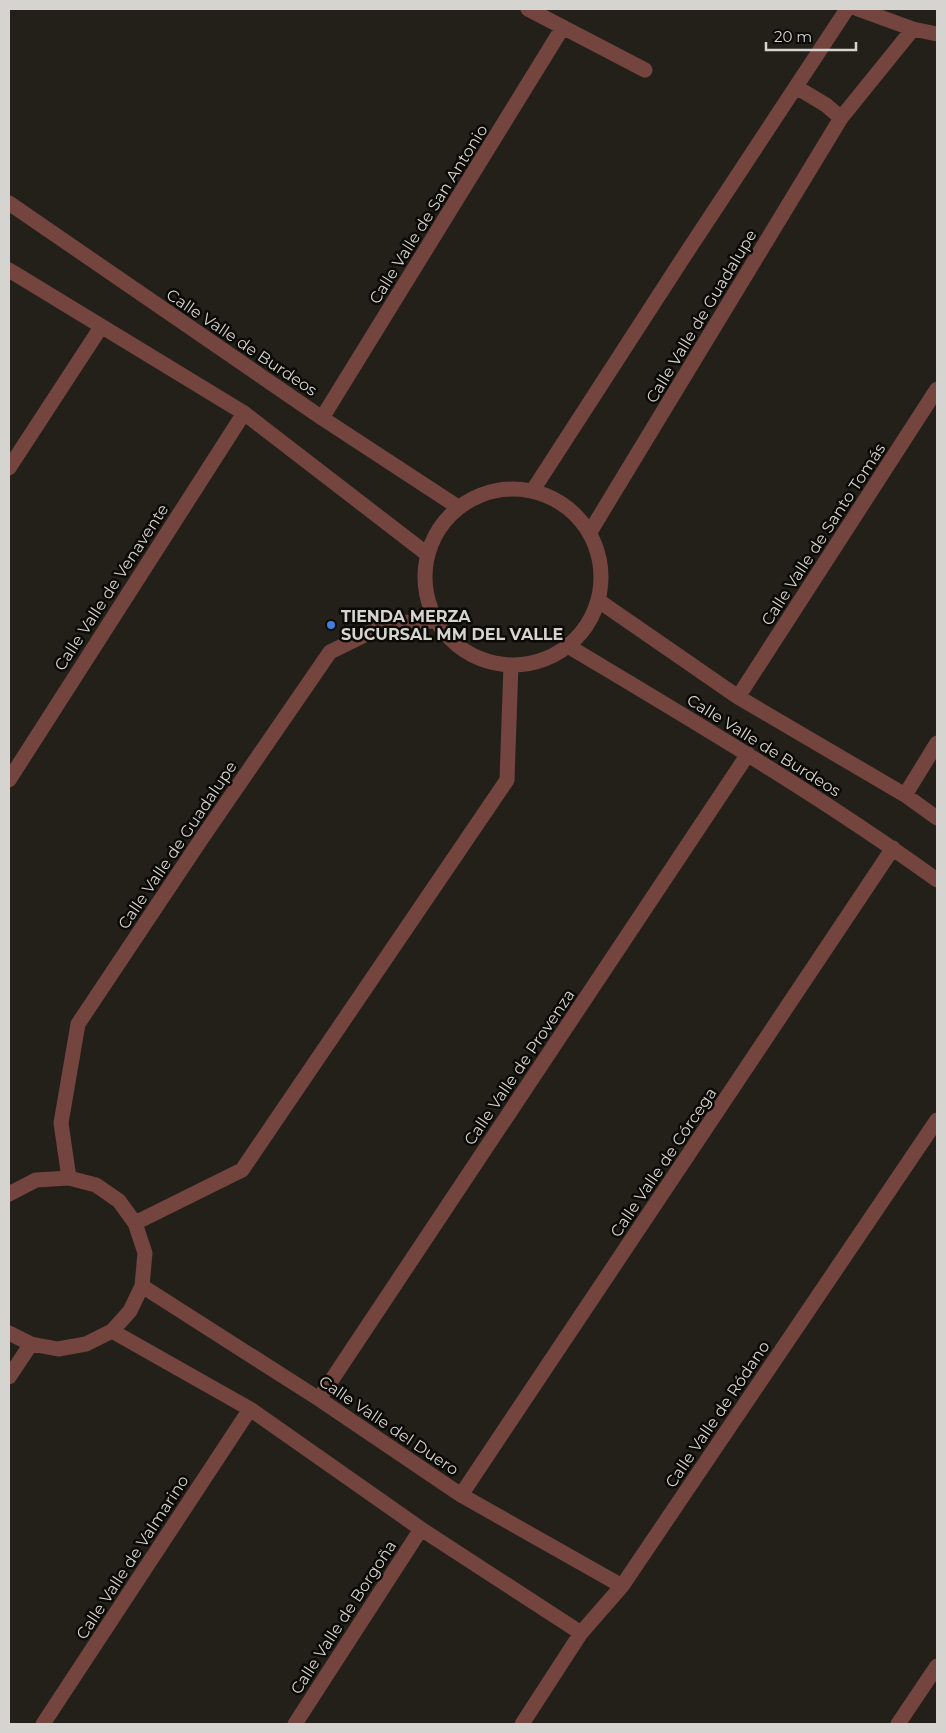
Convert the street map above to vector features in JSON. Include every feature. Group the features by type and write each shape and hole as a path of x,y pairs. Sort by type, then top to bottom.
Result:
{"street":[{"path":"528,9 645,70"},
{"path":"533,490 684,255 848,9"},
{"path":"858,9 912,29 937,34"},
{"name":"Calle Valle de San Antonio","path":"322,418 563,28"},
{"name":"Calle Valle de Guadalupe","path":"590,532 841,118 912,29"},
{"path":"796,87 826,105 841,118"},
{"name":"Calle Valle de Burdeos","path":"9,204 322,418 458,507"},
{"path":"9,270 244,413 427,554"},
{"path":"9,468 101,327"},
{"name":"Calle Valle de Santo Tomás","path":"738,697 937,389"},
{"name":"Calle Valle de Venavente","path":"9,780 244,413"},
{"path":"505,488 533,490 566,505 590,532 602,565 599,601 587,626 568,646 551,656 532,663 511,665 481,659 456,643 436,621 425,588 427,554 437,531 458,507 477,496 505,488"},
{"name":"Calle Valle de Burdeos","path":"599,601 738,697 904,796 937,818"},
{"name":"Calle Valle de Guadalupe","path":"70,1178 61,1123 78,1024 200,841 330,652 389,623 436,621"},
{"name":"Calle Valle de Burdeos","path":"568,646 748,754 893,848 937,880"},
{"path":"135,1223 242,1170 507,780 511,665"},
{"path":"904,796 937,743"},
{"name":"Calle Valle de Provenza","path":"319,1398 748,754"},
{"name":"Calle Valle de Córcega","path":"461,1495 893,848"},
{"name":"Calle Valle de Ródano","path":"522,1724 581,1633 622,1586 937,1120"},
{"path":"9,1194 36,1180 70,1178 96,1185 119,1201 135,1223 145,1254 142,1286 130,1311 112,1331 86,1344 58,1349 31,1344 9,1333"},
{"name":"Calle Valle del Duero","path":"142,1286 319,1398 461,1495 622,1586"},
{"path":"112,1331 250,1410 421,1529 581,1633"},
{"path":"9,1377 31,1344"},
{"name":"Calle Valle de Valmarino","path":"43,1724 250,1410"},
{"name":"Calle Valle de Borgoña","path":"295,1724 421,1529"},
{"path":"898,1724 937,1666"}],"place":[{"name":"TIENDA MERZA SUCURSAL MM DEL VALLE","path":"331,625"}]}
